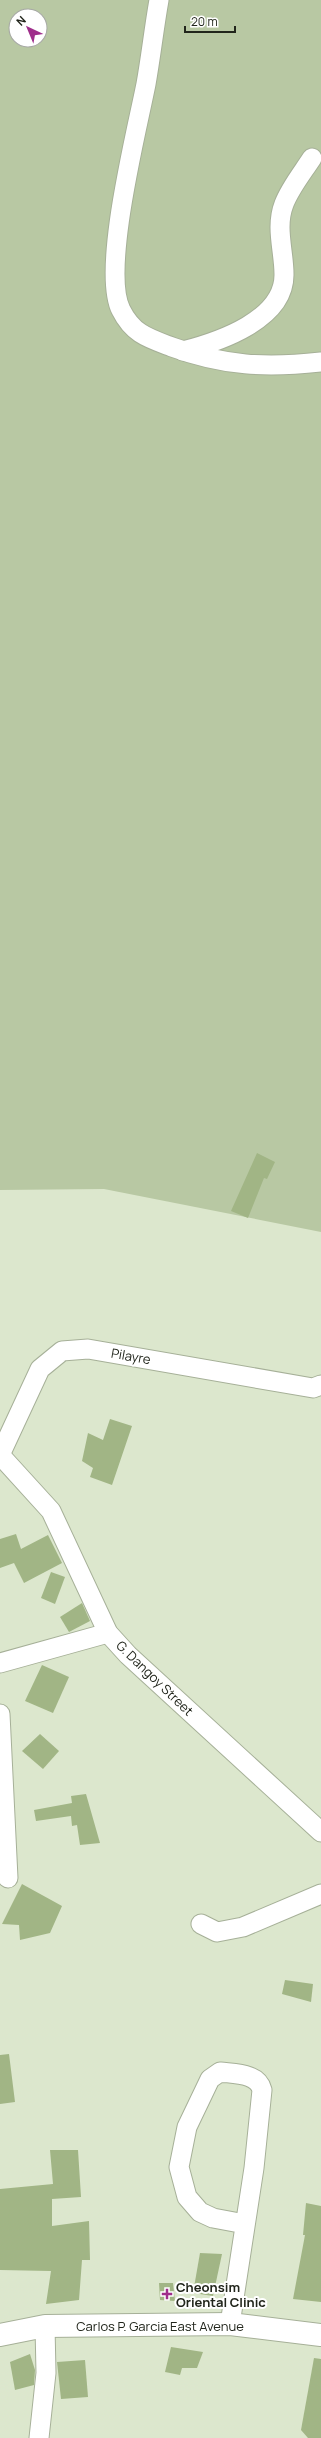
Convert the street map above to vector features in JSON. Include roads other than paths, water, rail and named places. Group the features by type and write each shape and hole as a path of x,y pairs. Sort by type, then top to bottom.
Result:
{"main road":[{"name":"Carlos P. Garcia East Avenue","path":"0,2335 45,2326 230,2324 321,2336"}],"street":[{"path":"159,0 150,61 122,206 115,286 120,308 128,322 142,336 183,351 225,363 281,366 321,362"},
{"path":"183,351 232,336 255,322 271,306 282,289 284,274 280,237 284,204 312,158"},
{"name":"Pilayre","path":"0,1455 40,1368 62,1351 88,1349 313,1388 321,1385"},
{"name":"G. Dangoy Street","path":"0,1455 51,1511 108,1633 128,1655 321,1832"},
{"path":"0,1663 108,1633"},
{"path":"0,1714 8,1878"},
{"path":"201,1924 217,1932 243,1927 321,1894"},
{"path":"230,2324 254,2168 262,2090 260,2083 255,2078 220,2072 210,2079 187,2127 179,2166 187,2197 200,2212 213,2218 245,2224"},
{"path":"39,2438 46,2373 45,2326"}],"place":[{"name":"Cheonsim Oriental Clinic","path":"167,2294"}]}
